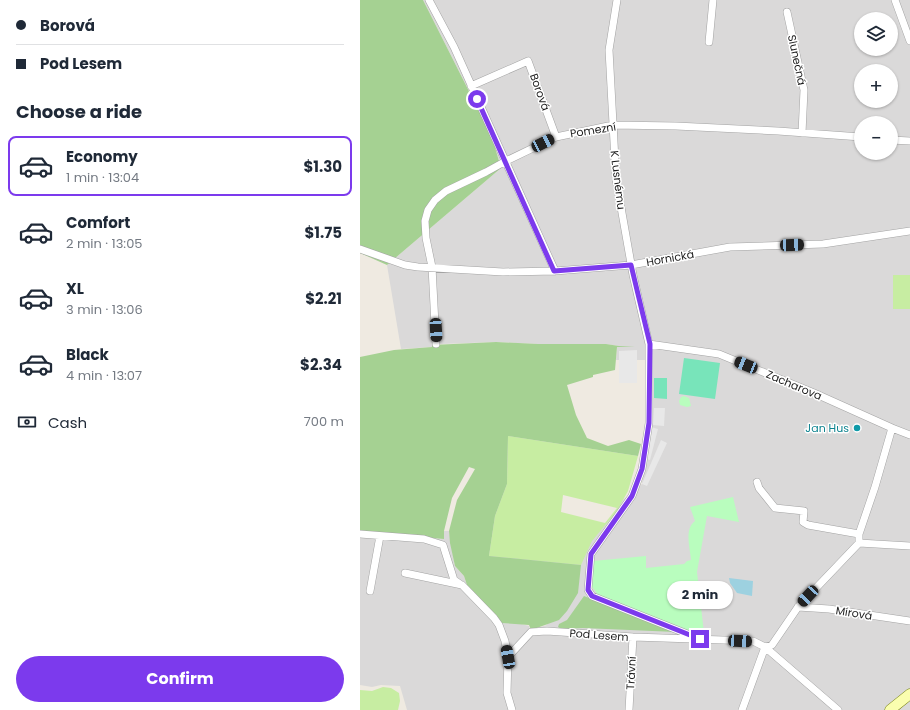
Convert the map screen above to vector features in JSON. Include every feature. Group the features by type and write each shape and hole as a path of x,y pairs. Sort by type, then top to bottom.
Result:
{"street":[{"path":"429,0 449,36 554,271"},
{"name":"K Lusnému","path":"617,0 609,50 616,179 631,265 650,344 649,423 644,459 632,496 617,519"},
{"path":"709,42 713,0"},
{"path":"895,0 910,41"},
{"name":"Slunečná","path":"787,12 804,90 802,133"},
{"name":"Borová","path":"471,86 528,61 556,137"},
{"name":"Pomezní","path":"436,344 432,267 426,238 425,221 428,210 446,191 506,161 556,137 613,125 684,126 854,137"},
{"path":"898,140 910,141"},
{"name":"Hornická","path":"360,249 405,265 503,272 554,271 631,265 730,248 823,244 910,231"},
{"name":"Zacharova","path":"650,344 719,354 910,435"},
{"path":"742,710 765,646 772,646 798,608 859,543 859,534 875,487 892,428"},
{"path":"757,482 759,488 775,508 804,511 804,522 808,525 859,534"},
{"name":"Pod Lesem","path":"617,519 591,554 588,590 592,596 700,639"},
{"path":"360,534 424,539 442,545 454,580 462,585 499,625 505,641 508,657 507,693 512,710"},
{"path":"370,591 380,536"},
{"path":"859,543 910,546"},
{"path":"406,573 462,585"},
{"name":"Mírová","path":"798,608 829,609 910,620"},
{"name":"Pod Lesem","path":"508,657 531,632 547,631 633,637 752,641 765,646 838,710"},
{"name":"Trávní","path":"629,710 633,637"},
{"path":"890,710 910,694"}],"shaded area":[{"path":"423,0 910,0 910,710 407,710 400,686 381,685 372,687 360,685 360,532 444,539 444,531 449,531 455,566 464,576 467,585 498,618 529,626 530,630 547,625 489,556 600,531 623,500 642,484 651,360 616,360 617,347 619,346 606,344 538,344 496,342 441,344 433,345 432,347 401,349 387,265 501,168 492,137"},
{"path":"637,350 637,383 619,383 619,351"},
{"path":"654,408 665,408 664,426 653,425"},
{"path":"651,427 658,429 650,460 646,459"},
{"path":"661,440 667,443 647,486 642,484"}],"green space":[{"path":"360,0 423,0 492,137 501,168 387,265 360,253"},
{"path":"893,275 910,275 910,309 893,309"},
{"path":"496,342 538,344 606,344 635,347 617,347 615,370 593,375 593,377 567,385 576,415 587,438 608,446 629,440 641,444 638,456 508,436 507,484 495,516 489,556 581,565 578,593 567,611 559,620 531,630 529,625 502,623 467,585 464,576 455,566 449,531 457,500 475,469 469,467 452,498 444,531 444,539 360,532 360,357 394,350 432,347 432,345"},
{"path":"684,358 720,363 715,399 679,394"},
{"path":"654,378 667,378 667,399 654,398"},
{"path":"684,396 689,398 691,406 687,407 680,405 679,401 681,397"},
{"path":"508,436 638,456 628,491 617,511 592,541 581,565 489,556 495,516 507,484","holes":["563,495 617,508 605,523 561,512"]},
{"path":"733,497 739,522 707,516 697,572 704,633 695,633 670,623 657,620 598,595 590,584 593,561 646,556 646,568 684,564 691,560 689,534 692,524 695,521 690,507"},
{"path":"584,596 676,632 583,628 561,629 558,627 559,624 567,620"},
{"path":"383,687 391,688 399,693 400,701 398,710 360,710 360,690 372,691"}],"water":[{"path":"729,578 753,581 752,596 737,593 730,583"}],"place":[{"name":"Jan Hus","path":"857,428"}],"route":[{"path":"477,99 554,271 631,265 650,344 650,409 642,469 630,500 591,554 589,594 700,639"}]}
